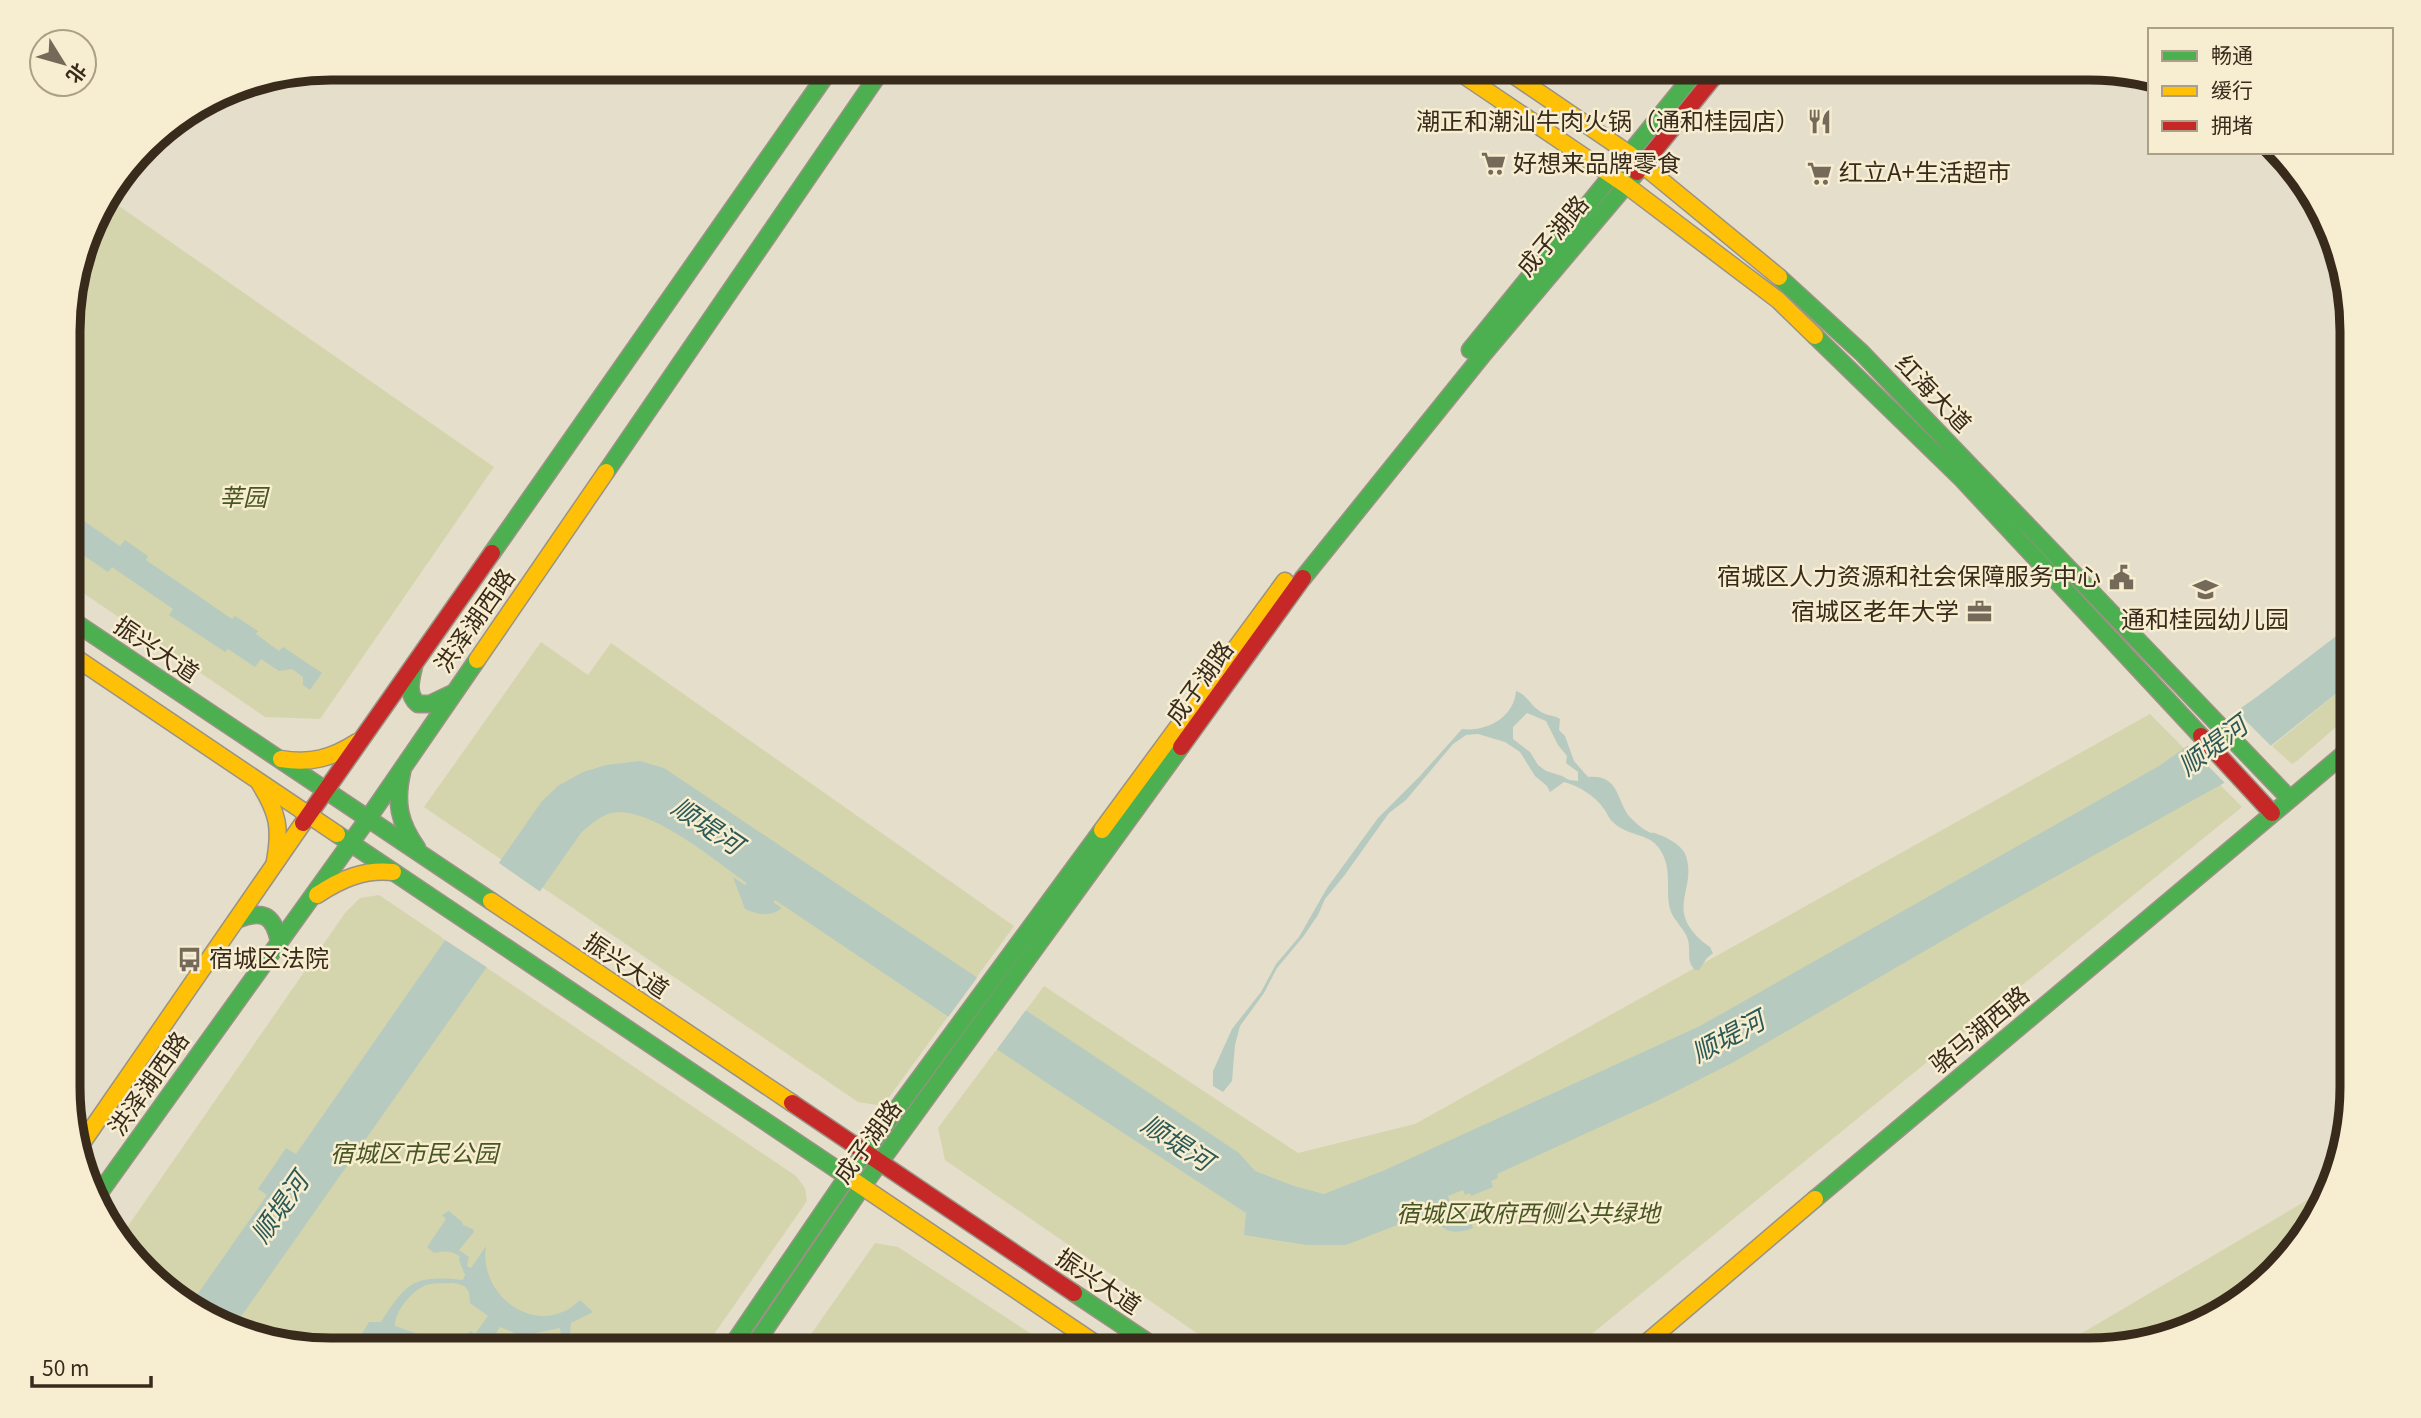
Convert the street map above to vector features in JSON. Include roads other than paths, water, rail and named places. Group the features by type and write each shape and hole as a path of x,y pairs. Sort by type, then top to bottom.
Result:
{"main road":[{"name":"洪泽湖西路","path":"85,1137 823,80"},
{"name":"洪泽湖西路","path":"103,1189 367,820 875,80"},
{"name":"红海大道","path":"1471,80 1611,174 1778,300 1962,479 2272,813"},
{"name":"红海大道","path":"1521,80 1628,153 1788,284 1862,353 2289,797"},
{"name":"成子湖路","path":"737,1338 864,1153 1304,556 1689,80"},
{"name":"成子湖路","path":"759,1338 862,1187 1314,563 1711,80"},
{"name":"振兴大道","path":"80,625 1142,1338"},
{"name":"振兴大道","path":"80,660 1088,1338"},
{"path":"415,663 409,685 413,699 420,705 440,703 456,689"},
{"path":"218,753 226,752 232,746 236,739 235,731"},
{"path":"274,757 317,763 341,752 363,737"},
{"name":"骆马湖西路","path":"1652,1338 2340,757"},
{"path":"405,764 397,790 399,818 403,829 423,858"},
{"path":"258,780 278,819 280,838 275,864"},
{"path":"425,893 427,879 441,869"},
{"path":"307,902 332,883 348,877 368,872 394,872"},
{"path":"236,920 250,914 266,916 278,930 279,941"}],"water":[{"path":"80,515 81,519 120,546 125,540 148,556 146,560 232,619 235,616 258,631 256,634 279,651 283,647 322,673 310,690 303,685 303,677 292,669 279,671 261,659 255,667 228,649 225,652 169,615 173,609 112,567 108,572 80,553"},
{"name":"顺堤河","path":"2340,633 2340,691 2224,783 1985,916 1732,1063 1657,1101 1497,1174 1498,1178 1491,1181 1493,1187 1471,1196 1470,1193 1465,1195 1463,1190 1448,1196 1454,1215 1465,1210 1473,1228 1458,1232 1449,1231 1441,1226 1433,1211 1346,1245 1307,1245 1244,1235 1246,1213 775,900 773,902 782,908 773,913 760,914 745,909 733,877 745,885 747,883 680,836 641,816 624,812 608,814 581,833 239,1319 195,1297 267,1195 258,1189 286,1148 296,1154 542,801 558,786 583,772 606,765 640,761 664,768 1239,1153 1255,1171 1324,1194 1385,1170 1700,1026 2159,766 2258,696"},
{"path":"1516,691 1524,695 1539,711 1560,719 1559,730 1565,736 1574,761 1588,777 1599,777 1607,781 1617,792 1628,815 1642,828 1661,835 1682,849 1688,867 1684,914 1694,933 1713,953 1699,970 1692,967 1687,936 1671,912 1664,856 1655,843 1618,827 1596,800 1575,786 1564,782 1550,792 1535,776 1520,752 1505,742 1478,734 1466,735 1453,744 1406,800 1389,813 1325,899 1318,915 1277,968 1264,993 1240,1026 1235,1045 1232,1081 1223,1092 1213,1086 1213,1071 1232,1029 1261,992 1276,964 1299,937 1327,888 1378,818 1462,729 1480,728 1497,721 1510,709","holes":["1527,713 1546,721 1567,756 1566,763 1578,772 1578,781 1546,771 1538,765 1530,752 1513,739 1513,727"]},
{"path":"449,1211 463,1225 473,1229 474,1232 459,1250 469,1257 467,1266 471,1268 486,1246 486,1265 492,1282 515,1308 547,1316 564,1311 580,1300 593,1312 571,1323 570,1336 561,1336 560,1328 522,1336 500,1327 493,1338 460,1338 471,1331 475,1334 488,1316 470,1303 467,1288 453,1283 431,1284 409,1297 401,1308 395,1326 429,1338 357,1338 369,1322 381,1322 398,1298 413,1284 433,1279 463,1280 465,1275 460,1257 448,1252 434,1253 427,1247 446,1219 442,1215"}],"place":[{"name":"潮正和潮汕牛肉火锅（通和桂园店）","path":"1820,122"},
{"name":"好想来品牌零食","path":"1493,164"},
{"name":"红立A+生活超市","path":"1819,173"},
{"name":"宿城区人力资源和社会保障服务中心","path":"2121,577"},
{"name":"通和桂园幼儿园","path":"2205,589"},
{"name":"宿城区老年大学","path":"1979,612"},
{"name":"宿城区法院","path":"189,959"}],"park label":[{"name":"莘园","path":"243,498"},
{"name":"宿城区市民公园","path":"414,1154"},
{"name":"宿城区政府西侧公共绿地","path":"1528,1214"}]}
